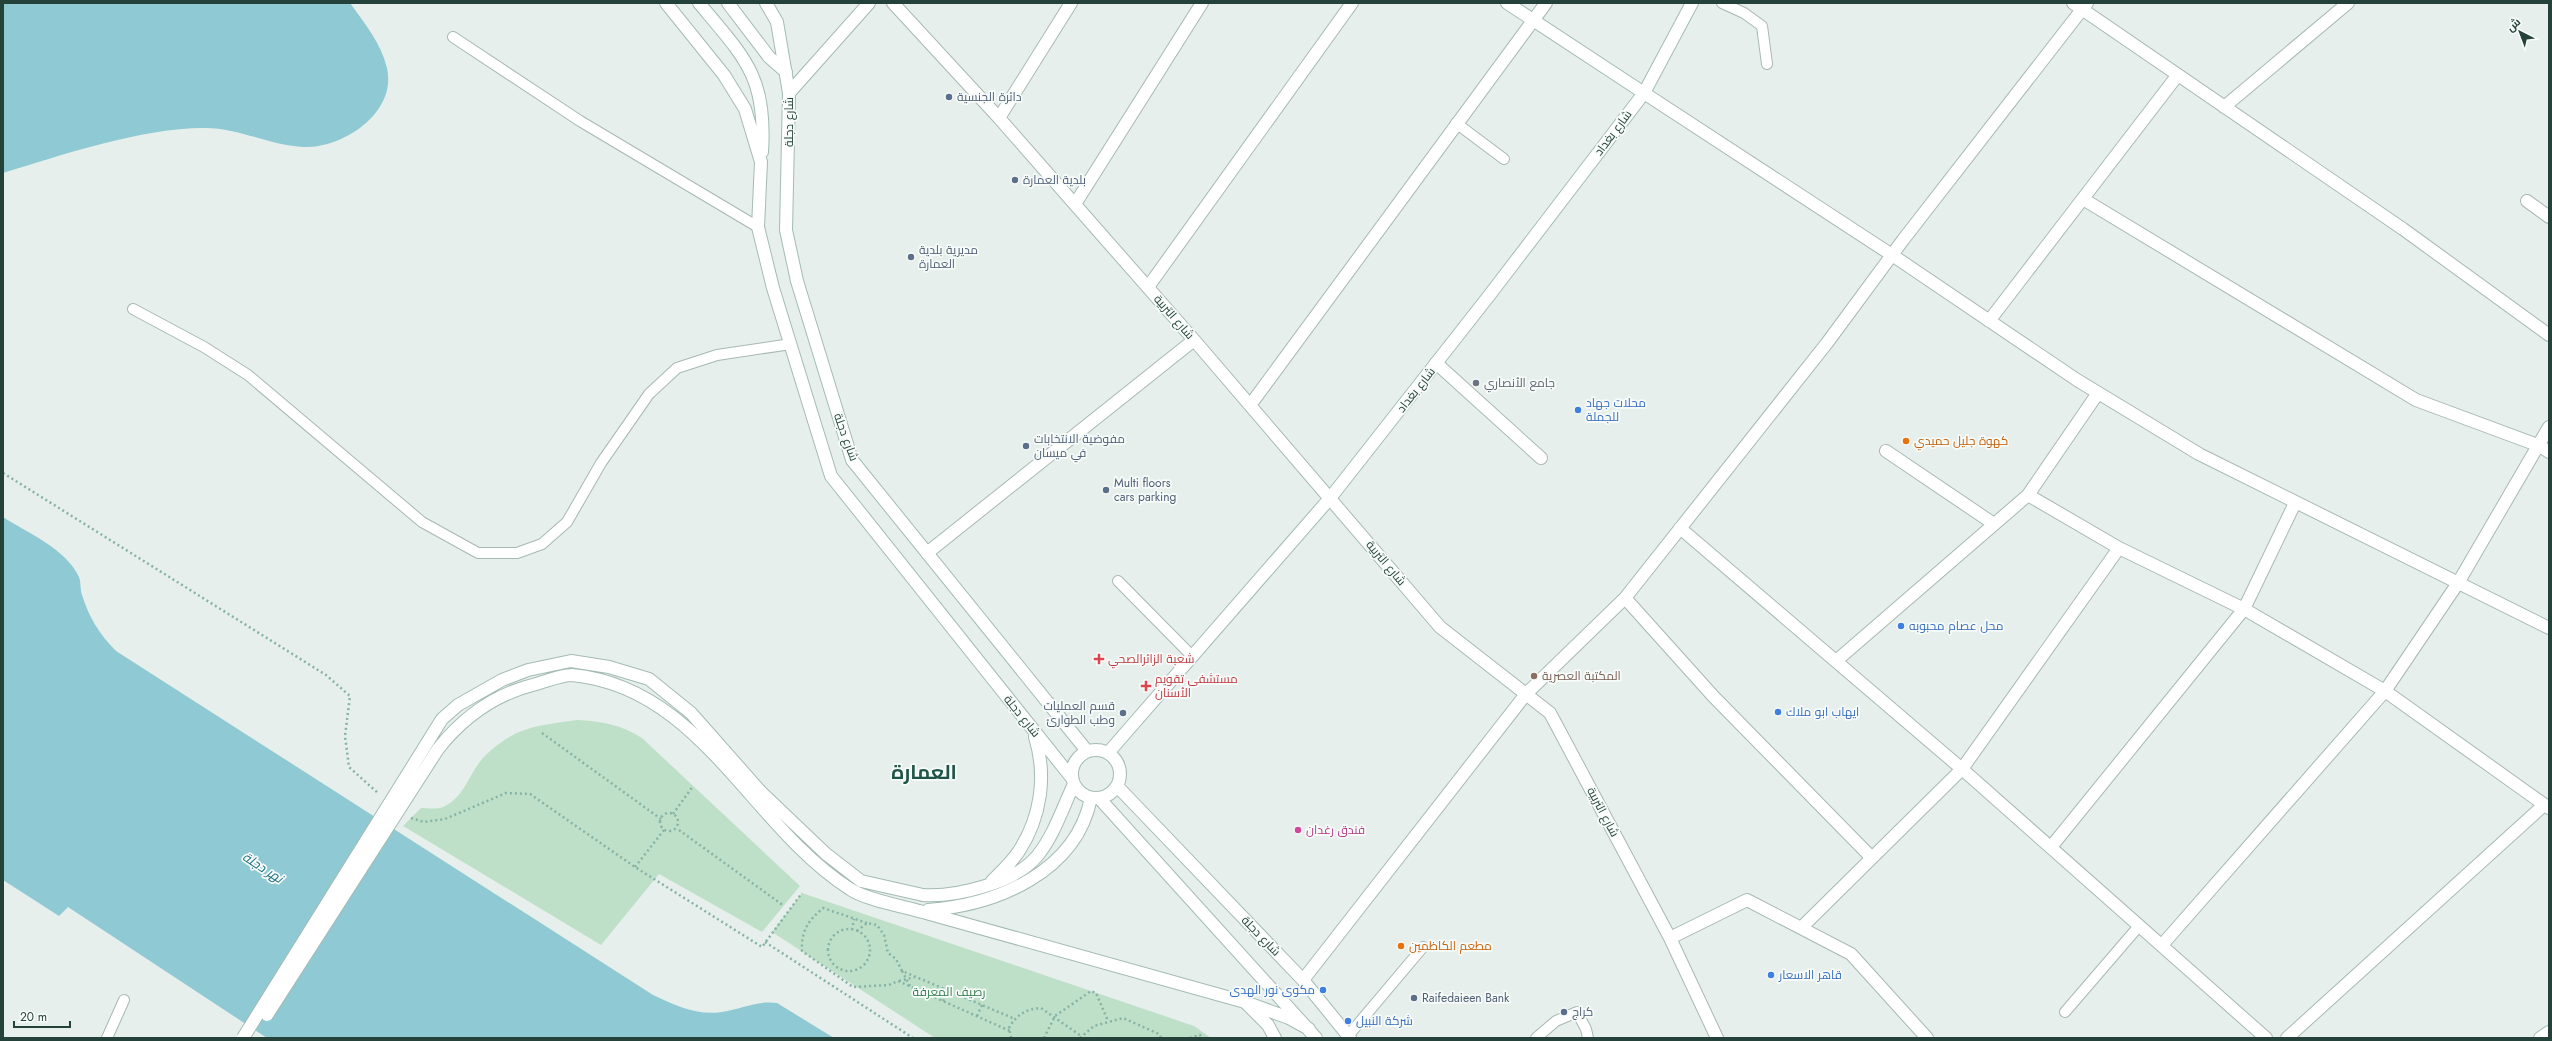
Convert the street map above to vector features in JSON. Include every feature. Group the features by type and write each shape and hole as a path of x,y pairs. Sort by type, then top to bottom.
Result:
{"street":[{"name":"شارع دجلة","path":"666,3 737,92 745,109 761,162"},
{"name":"شارع دجلة","path":"699,3 733,44 755,77 760,97 763,127 758,227 791,344 831,476 1072,781"},
{"path":"728,3 769,57 786,72"},
{"name":"شارع دجلة","path":"766,3 777,22 789,93 786,230 797,281 852,460 1087,751"},
{"path":"789,93 869,3"},
{"name":"شارع التربية","path":"893,3 999,118 1251,404 1440,627 1550,712 1670,938 1717,1038"},
{"path":"999,118 1071,3"},
{"path":"1075,204 1202,3"},
{"path":"1148,287 1352,3"},
{"path":"1507,3 1892,255 2098,393 2199,454 2549,628"},
{"path":"1251,404 1456,123 1546,3"},
{"name":"شارع بغداد","path":"1108,753 1331,498 1644,93 1692,3"},
{"path":"2224,107 2348,3"},
{"path":"1303,980 1526,694 1625,598 1827,343 2080,6 2178,76 2403,229 2549,335"},
{"path":"1989,321 2178,76"},
{"path":"2083,199 2416,400 2544,449"},
{"path":"2527,201 2549,218"},
{"path":"926,553 1194,340"},
{"path":"1436,363 1541,458"},
{"path":"1836,661 2028,495 2098,393"},
{"path":"2162,945 2384,691 2458,583 2544,449 2549,427"},
{"path":"1886,451 1994,524"},
{"path":"2028,495 2119,548 2244,608 2384,691 2546,807 2287,1038"},
{"path":"2051,848 2244,608 2295,503"},
{"path":"1680,528 1962,769 2266,1038"},
{"path":"1801,928 1962,769 2119,548"},
{"path":"1625,598 1713,696 1872,858"},
{"path":"243,1038 442,719 476,693 502,680 535,668 571,661 609,667 649,679 691,713 760,791 826,854 861,881 923,895 948,895 990,883 1025,868 1038,855 1072,781 1075,761 1087,751 1101,750 1114,757 1120,771 1117,786 1112,792 1095,798 1083,827 1075,840 1048,867 1033,878 1010,891 959,908 919,911"},
{"path":"252,1038 438,749 456,726 483,706 523,687 570,675 636,692 665,710 701,741 818,866 851,890 919,911 1245,1002 1289,1018 1312,1034"},
{"path":"990,883 1019,852 1037,810 1042,780 1042,764 1034,732"},
{"path":"1072,781 1084,795 1095,798 1312,1034"},
{"name":"شارع دجلة","path":"1117,786 1303,980 1349,1037"},
{"path":"1670,938 1747,900 1851,954 1927,1038"},
{"path":"1245,1002 1268,1025 1275,1038"},
{"path":"2540,1038 2549,1032"}],"lane":[{"path":"1722,3 1744,13 1762,26 1767,64"},
{"path":"453,37 580,120 758,227"},
{"path":"1456,123 1504,159"},
{"path":"134,309 204,347 248,375 422,522 478,553 517,553 542,544 567,522 601,463 649,394 677,368 716,355 791,344"},
{"path":"1118,581 1192,656"},
{"path":"2065,1012 2140,926"},
{"path":"1349,1037 1423,947"},
{"path":"107,1038 124,1000"},
{"path":"1536,1038 1556,1021 1577,1012 1586,1029 1588,1038"}],"path":[{"path":"3,473 326,675 350,696 345,736 348,767 386,799"},
{"path":"542,733 661,819"},
{"path":"673,814 693,786"},
{"path":"405,814 411,818 424,822 445,819 506,793 530,794 635,867 762,947 802,893"},
{"path":"667,813 673,814 678,821 677,827 672,831 664,830 660,825 661,819 667,813"},
{"path":"635,867 664,830"},
{"path":"679,830 784,906"},
{"path":"910,986 906,979 896,959 888,953 884,935 877,926 823,908 810,920 802,934 802,951 853,987 889,985 898,981 906,979 915,976"},
{"path":"852,930 854,919"},
{"path":"857,931 867,923"},
{"path":"827,970 836,967 850,971 856,970 866,963 870,951 869,945 857,931 852,930 838,933 829,943 829,956 836,967 834,975"},
{"path":"765,942 913,1038"},
{"path":"902,971 1015,1019"},
{"path":"898,981 1010,1031"},
{"path":"943,1001 948,990"},
{"path":"1044,1038 1055,1016 1091,991 1096,993 1108,1021"},
{"path":"977,1016 982,1005"},
{"path":"1011,1038 1010,1031 1015,1019 1021,1013 1041,1008 1055,1016 1080,1037 1094,1026 1123,1018 1159,1034 1162,1038"},
{"path":"1190,1038 1200,1035 1201,1038"}],"green space":[{"path":"577,720 611,724 642,738 800,886 762,932 659,874 601,945 403,826 421,808 440,808 456,798 465,787 483,758 508,738 517,733 536,727"},
{"name":"رصيف المعرفة","path":"802,893 1194,1026 1211,1038 935,1038 772,932"}],"water":[{"path":"3,3 350,3 372,34 381,50 387,68 388,84 384,99 375,113 364,125 335,141 319,146 292,146 216,128 180,129 129,137 50,158 3,173"},
{"name":"نهر دجلة","path":"3,517 46,542 73,567 79,577 82,595 91,618 104,638 116,651 653,995 686,1009 713,1013 729,1011 750,1005 770,1002 777,1003 834,1038 267,1038 68,907 59,916 3,880"}],"place":[{"name":"دائرة الجنسية","path":"949,97"},
{"name":"بلدية العمارة","path":"1015,180"},
{"name":"مديرية بلدية العمارة","path":"911,257"},
{"name":"جامع الأنصاري","path":"1476,383"},
{"name":"محلات جهاد للجملة","path":"1578,410"},
{"name":"كهوة جليل حميدي","path":"1906,441"},
{"name":"مفوضية الانتخابات في ميسان","path":"1026,446"},
{"name":"Multi floors cars parking","path":"1106,490"},
{"name":"محل عصام محبوبه","path":"1901,626"},
{"name":"شعبة الزائرالصحي","path":"1099,659"},
{"name":"المكتبة العصرية","path":"1534,676"},
{"name":"مستشفى تقويم الأسنان","path":"1146,686"},
{"name":"ايهاب ابو ملاك","path":"1778,712"},
{"name":"قسم العمليات وطب الطوارئ","path":"1123,713"},
{"name":"فندق رغدان","path":"1298,830"},
{"name":"مطعم الكاظمين","path":"1401,946"},
{"name":"قاهر الاسعار","path":"1771,975"},
{"name":"مكوى نور الهدى","path":"1323,990"},
{"name":"Raifedaieen Bank","path":"1414,998"},
{"name":"كراج","path":"1564,1012"},
{"name":"شركة النبيل","path":"1348,1021"}],"district":[{"name":"العمارة","path":"924,772"}]}
